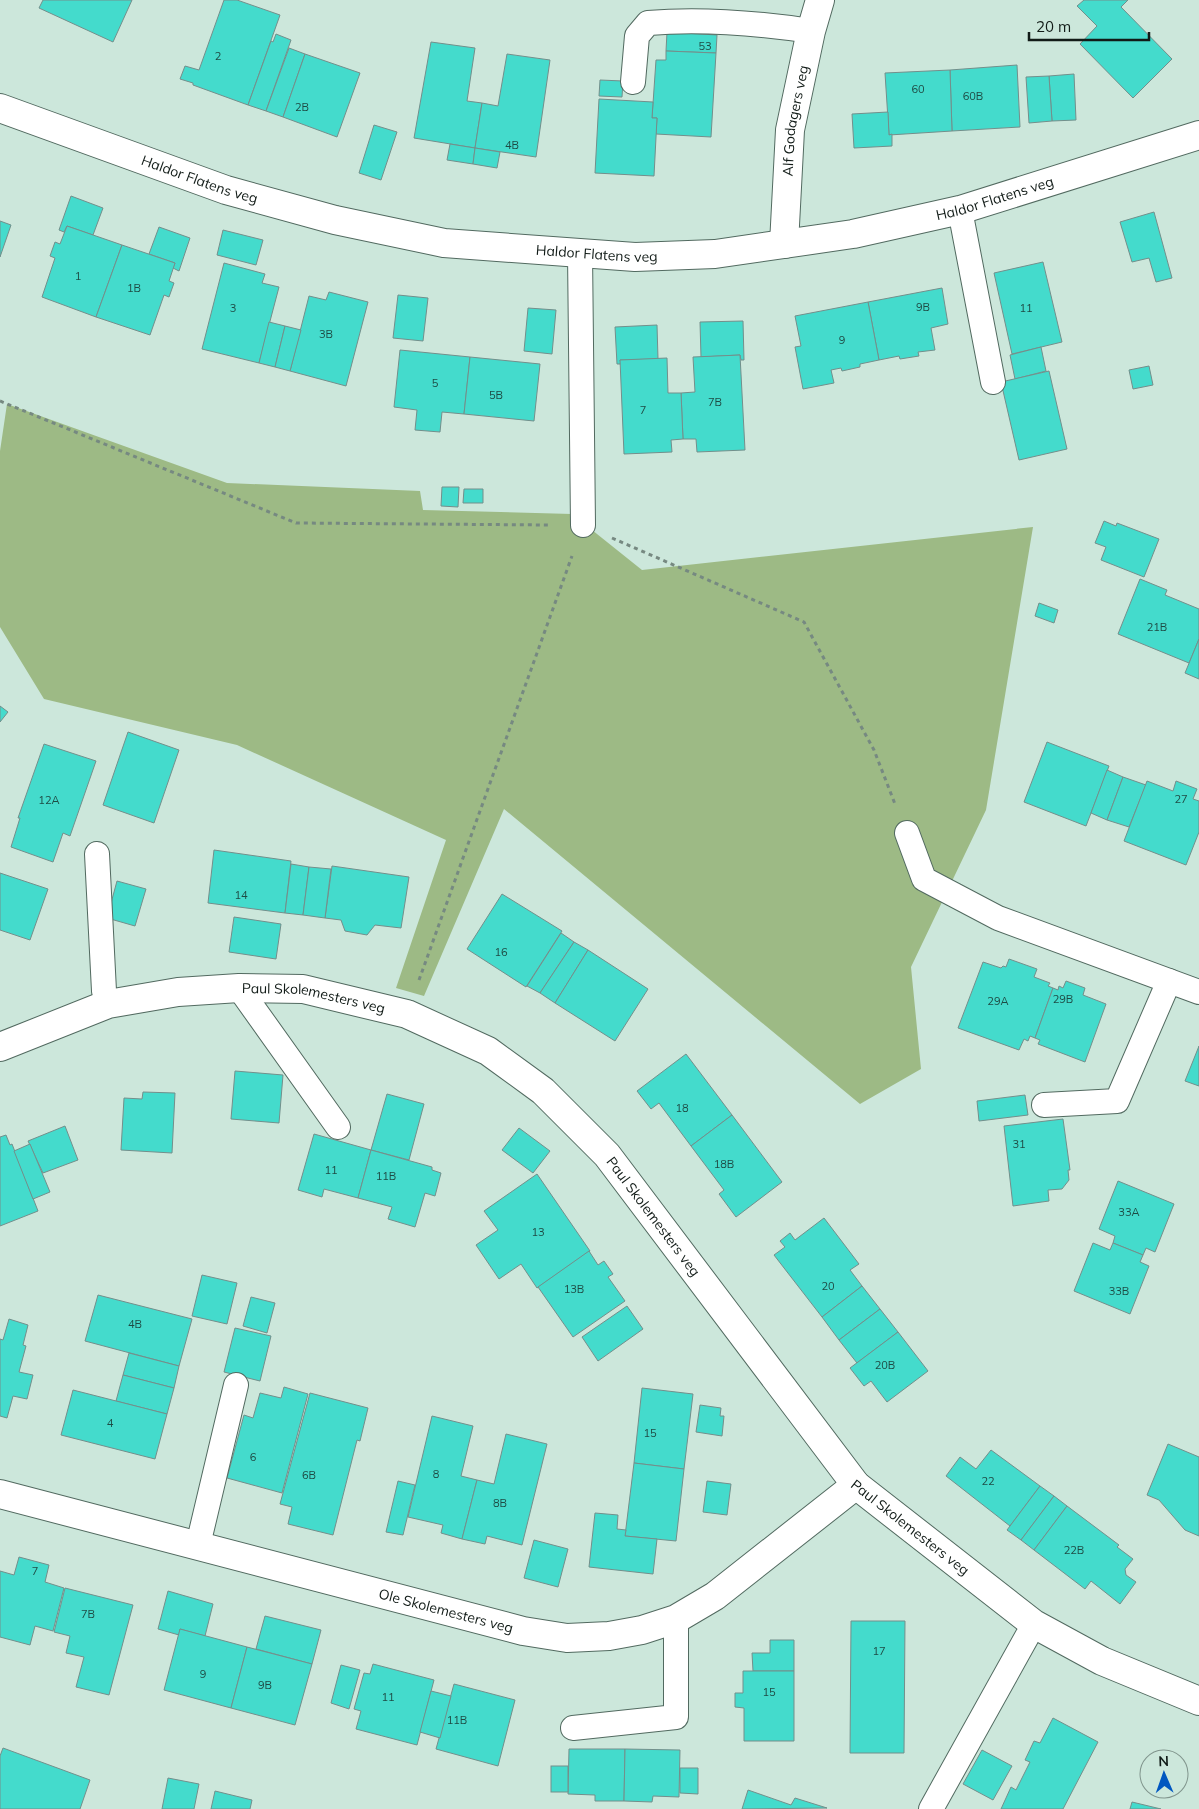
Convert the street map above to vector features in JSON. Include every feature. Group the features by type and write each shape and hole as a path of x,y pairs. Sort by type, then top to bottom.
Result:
{"street":[{"name":"Alf Godagers veg","path":"784,244 790,130 811,31 820,0"},
{"name":"Haldor Flatens veg","path":"0,108 226,190 335,220 444,243 635,257 715,254 853,234 960,210 1199,134"},
{"name":"Paul Skolemesters veg","path":"0,1047 108,1004 178,992 240,988 304,989 407,1014 488,1051 543,1091 607,1155 856,1485 1034,1624 1102,1661 1199,1701"},
{"name":"Ole Skolemesters veg","path":"0,1494 532,1633 567,1638 609,1636 642,1630 676,1619 715,1596 856,1485"}],"lane":[{"path":"633,82 637,36 648,22 718,20 761,23 811,31"},
{"path":"960,210 993,382"},
{"path":"580,253 583,525"},
{"path":"907,833 924,879 998,918 1199,992"},
{"path":"97,854 104,991 108,1004"},
{"path":"1044,1105 1117,1101 1169,981"},
{"path":"240,988 338,1126"},
{"path":"198,1545 236,1386"},
{"path":"573,1728 676,1717 676,1619"},
{"path":"931,1809 1034,1624"}],"path":[{"path":"0,401 296,523 583,525 804,622 874,750 907,833"},
{"path":"407,1014 583,525"}],"green space":[{"path":"7,404 227,483 420,491 423,510 572,514 642,570 1033,527 986,810 911,967 921,1069 860,1104 504,809 424,996 396,988 446,840 237,745 44,699 0,627 0,451"}],"building":[{"path":"43,0 132,0 113,42 39,8"},
{"path":"224,0 237,0 280,15 248,105 180,79 185,66 199,70"},
{"path":"1084,0 1128,0 1121,7 1172,59 1133,98 1080,44 1097,26 1077,6"},
{"path":"667,32 717,35 716,53 666,51"},
{"path":"276,34 291,40 266,111 248,105 271,41 273,42"},
{"path":"431,42 475,48 467,101 482,103 475,148 414,138"},
{"path":"289,48 305,54 283,117 266,111"},
{"path":"666,51 716,53 711,137 656,134 657,118 652,118 656,60 666,60"},
{"path":"305,54 360,73 337,137 283,117"},
{"path":"507,54 550,60 536,157 475,148 482,103 498,106"},
{"path":"1017,65 1020,127 952,131 950,70"},
{"path":"950,70 952,131 889,135 885,73"},
{"path":"1074,74 1076,120 1052,121 1049,76"},
{"path":"1049,76 1052,121 1029,123 1026,77"},
{"path":"600,80 623,81 622,97 599,96"},
{"path":"599,99 653,102 652,118 657,118 654,176 595,173"},
{"path":"888,112 889,135 892,134 892,146 854,148 852,114"},
{"path":"374,125 397,132 381,180 359,173"},
{"path":"450,144 475,148 473,164 447,160"},
{"path":"475,148 500,152 497,168 473,164"},
{"path":"71,196 103,208 93,235 67,226 64,232 59,230"},
{"path":"1154,212 1172,278 1156,282 1149,258 1132,262 1120,222"},
{"path":"0,221 11,225 0,257"},
{"path":"67,226 122,245 96,317 42,297 55,258 50,256 55,242 60,244"},
{"path":"159,227 190,238 179,271 173,268 175,263 149,254"},
{"path":"223,230 263,240 256,265 217,255"},
{"path":"122,245 175,263 169,281 174,283 169,297 164,295 150,335 96,317"},
{"path":"1043,262 1062,342 1012,354 994,273"},
{"path":"224,263 265,274 262,283 279,287 259,363 202,349"},
{"path":"942,288 948,324 931,328 935,350 918,352 919,356 900,359 899,356 879,360 868,302"},
{"path":"329,292 368,302 346,386 290,371 309,296 326,300"},
{"path":"398,295 428,298 423,341 393,338"},
{"path":"868,302 879,360 860,364 860,367 842,371 841,368 831,370 834,383 803,389 795,347 801,346 795,316"},
{"path":"528,308 556,310 552,354 524,351"},
{"path":"743,321 744,360 741,360 740,355 701,357 700,322"},
{"path":"269,322 285,326 275,367 259,363"},
{"path":"657,325 658,359 620,360 621,364 617,364 615,327"},
{"path":"285,326 301,330 290,371 275,367"},
{"path":"1041,347 1046,371 1015,379 1010,355"},
{"path":"400,350 470,357 464,414 442,412 440,432 415,430 417,410 394,407"},
{"path":"740,355 745,450 697,452 696,439 683,439 681,393 695,392 693,357"},
{"path":"470,357 540,364 534,421 464,414"},
{"path":"667,358 668,393 681,393 683,439 671,440 672,452 624,454 620,360"},
{"path":"1149,366 1153,385 1133,389 1129,370"},
{"path":"1049,371 1067,449 1019,460 1001,382"},
{"path":"442,487 459,487 458,507 441,506"},
{"path":"464,489 483,489 483,503 463,503"},
{"path":"1104,521 1116,526 1117,523 1159,539 1144,577 1101,560 1106,547 1095,543"},
{"path":"1140,579 1167,590 1165,595 1199,609 1199,639 1189,663 1118,634"},
{"path":"1039,603 1058,610 1054,623 1035,616"},
{"path":"1199,639 1199,679 1185,673"},
{"path":"0,706 8,712 0,722"},
{"path":"128,732 179,750 154,823 103,805"},
{"path":"1047,742 1109,766 1086,826 1024,802"},
{"path":"44,744 96,761 70,836 63,833 53,862 11,847 20,818 18,818"},
{"path":"1107,770 1123,777 1107,820 1091,813"},
{"path":"1123,777 1146,785 1129,827 1107,820"},
{"path":"1147,781 1173,791 1176,781 1197,789 1193,799 1199,801 1199,832 1186,865 1124,841"},
{"path":"214,850 291,861 285,913 208,903"},
{"path":"291,864 309,867 303,915 285,913"},
{"path":"332,866 409,877 401,928 375,925 367,935 345,931 341,920 325,918"},
{"path":"309,867 331,869 325,918 303,915"},
{"path":"0,873 48,889 30,940 0,930"},
{"path":"117,881 146,889 135,926 107,918"},
{"path":"502,894 562,931 526,987 467,949"},
{"path":"234,917 281,924 276,959 229,952"},
{"path":"561,933 574,942 540,993 527,986"},
{"path":"574,942 588,950 555,1003 540,993"},
{"path":"588,950 648,989 615,1041 555,1003"},
{"path":"1009,959 1037,969 1034,977 1050,983 1048,986 1053,988 1035,1038 1030,1036 1028,1041 1024,1039 1019,1050 958,1028 983,962 1001,968 1003,966 1006,967"},
{"path":"1066,981 1085,988 1083,995 1106,1004 1085,1062 1038,1044 1040,1040 1035,1038 1053,988 1058,990 1059,986 1063,988"},
{"path":"1199,1046 1199,1086 1185,1081"},
{"path":"686,1054 732,1115 691,1146 659,1103 651,1109 637,1091"},
{"path":"235,1071 283,1075 279,1123 231,1119"},
{"path":"143,1092 175,1093 172,1153 121,1150 124,1098 142,1099"},
{"path":"387,1094 424,1104 409,1160 371,1150"},
{"path":"1025,1095 1028,1115 979,1121 977,1101"},
{"path":"732,1115 782,1182 736,1217 719,1194 724,1190 691,1146"},
{"path":"1063,1119 1070,1170 1068,1170 1069,1180 1062,1189 1048,1190 1049,1201 1013,1206 1004,1126"},
{"path":"65,1126 78,1160 43,1173 28,1141"},
{"path":"519,1128 550,1151 533,1173 502,1150"},
{"path":"314,1134 371,1150 358,1198 324,1189 322,1197 298,1190"},
{"path":"6,1135 10,1145 12,1144 38,1211 0,1226 0,1137"},
{"path":"30,1144 50,1192 33,1199 14,1151"},
{"path":"371,1150 432,1167 432,1170 441,1173 435,1196 425,1193 415,1227 388,1219 392,1207 358,1198"},
{"path":"537,1174 590,1251 537,1288 521,1264 499,1279 476,1245 498,1230 484,1211"},
{"path":"1118,1181 1174,1204 1155,1252 1146,1248 1143,1255 1113,1243 1115,1236 1099,1229"},
{"path":"824,1218 859,1264 850,1270 862,1286 822,1317 774,1255 785,1247 780,1241 790,1233 795,1240"},
{"path":"1093,1243 1110,1250 1113,1243 1143,1255 1140,1262 1149,1266 1130,1314 1074,1291"},
{"path":"589,1251 598,1265 604,1261 613,1274 608,1277 625,1301 573,1337 538,1287"},
{"path":"202,1275 237,1283 227,1324 192,1316"},
{"path":"862,1286 880,1309 839,1340 822,1317"},
{"path":"98,1295 192,1319 179,1366 85,1341"},
{"path":"251,1297 275,1303 267,1333 243,1326"},
{"path":"627,1306 643,1329 598,1361 582,1337"},
{"path":"880,1309 898,1332 857,1363 839,1340"},
{"path":"9,1319 28,1325 23,1345 26,1346 19,1372 33,1375 27,1399 13,1396 7,1418 0,1416 0,1339 3,1340"},
{"path":"235,1328 271,1336 260,1381 224,1372"},
{"path":"898,1332 928,1371 887,1402 871,1381 864,1386 850,1368"},
{"path":"129,1353 179,1366 174,1388 123,1375"},
{"path":"123,1375 174,1388 167,1414 116,1401"},
{"path":"284,1387 308,1394 282,1493 227,1478 244,1415 253,1418 260,1393 281,1398"},
{"path":"642,1388 693,1394 684,1469 634,1463"},
{"path":"73,1390 167,1414 155,1459 61,1435"},
{"path":"310,1393 368,1408 360,1441 357,1440 333,1535 288,1524 292,1507 280,1504"},
{"path":"700,1405 721,1408 720,1416 724,1416 722,1436 696,1432"},
{"path":"432,1416 473,1426 461,1476 477,1480 462,1539 441,1533 443,1525 408,1517"},
{"path":"506,1434 547,1444 522,1545 487,1536 485,1544 462,1539 477,1480 494,1484"},
{"path":"1168,1444 1199,1457 1199,1536 1185,1530 1159,1500 1147,1495"},
{"path":"991,1450 1040,1486 1010,1526 946,1476 960,1457 976,1469"},
{"path":"634,1463 684,1469 676,1541 625,1536"},
{"path":"398,1481 415,1485 403,1535 386,1532"},
{"path":"707,1481 731,1484 727,1515 703,1512"},
{"path":"1040,1486 1054,1496 1021,1540 1007,1530"},
{"path":"1054,1496 1067,1506 1034,1550 1021,1540"},
{"path":"1067,1506 1119,1545 1117,1547 1133,1559 1125,1569 1126,1575 1136,1582 1120,1604 1091,1581 1085,1589 1034,1550"},
{"path":"595,1513 618,1515 617,1529 626,1530 625,1536 657,1539 653,1574 589,1567"},
{"path":"534,1540 568,1549 558,1587 524,1578"},
{"path":"19,1557 49,1565 45,1582 64,1588 53,1631 35,1626 30,1645 0,1637 0,1571 14,1575"},
{"path":"65,1588 133,1605 109,1695 76,1687 84,1657 66,1653 70,1636 54,1632"},
{"path":"168,1591 213,1604 205,1636 180,1629 179,1635 158,1629"},
{"path":"265,1616 321,1630 312,1664 256,1649"},
{"path":"851,1621 905,1621 904,1753 850,1753"},
{"path":"180,1629 247,1647 231,1708 164,1690"},
{"path":"770,1640 794,1640 794,1671 753,1671 752,1653 770,1653"},
{"path":"247,1647 312,1664 295,1725 231,1708"},
{"path":"373,1664 434,1680 417,1745 356,1729 361,1711 354,1709 364,1673 370,1674"},
{"path":"341,1665 360,1670 349,1709 331,1703"},
{"path":"743,1671 794,1671 794,1741 744,1741 744,1708 735,1707 735,1693 743,1693"},
{"path":"454,1684 515,1700 498,1766 436,1749"},
{"path":"431,1691 451,1696 440,1738 420,1732"},
{"path":"1053,1718 1098,1742 1063,1809 1001,1809 1011,1787 1016,1790 1030,1762 1025,1760 1034,1741 1040,1743"},
{"path":"3,1748 90,1780 80,1809 0,1809 0,1756"},
{"path":"569,1749 625,1749 624,1801 595,1801 595,1795 568,1794"},
{"path":"625,1749 680,1750 679,1797 653,1796 652,1802 624,1801"},
{"path":"982,1750 1012,1766 993,1800 963,1784"},
{"path":"551,1766 568,1766 568,1792 551,1792"},
{"path":"680,1768 698,1768 698,1794 680,1793"},
{"path":"168,1778 199,1784 194,1809 162,1809"},
{"path":"748,1790 791,1805 795,1798 827,1808 742,1809"},
{"path":"215,1791 252,1800 250,1809 211,1809"},
{"path":"1132,1802 1161,1809 1130,1809"}]}
